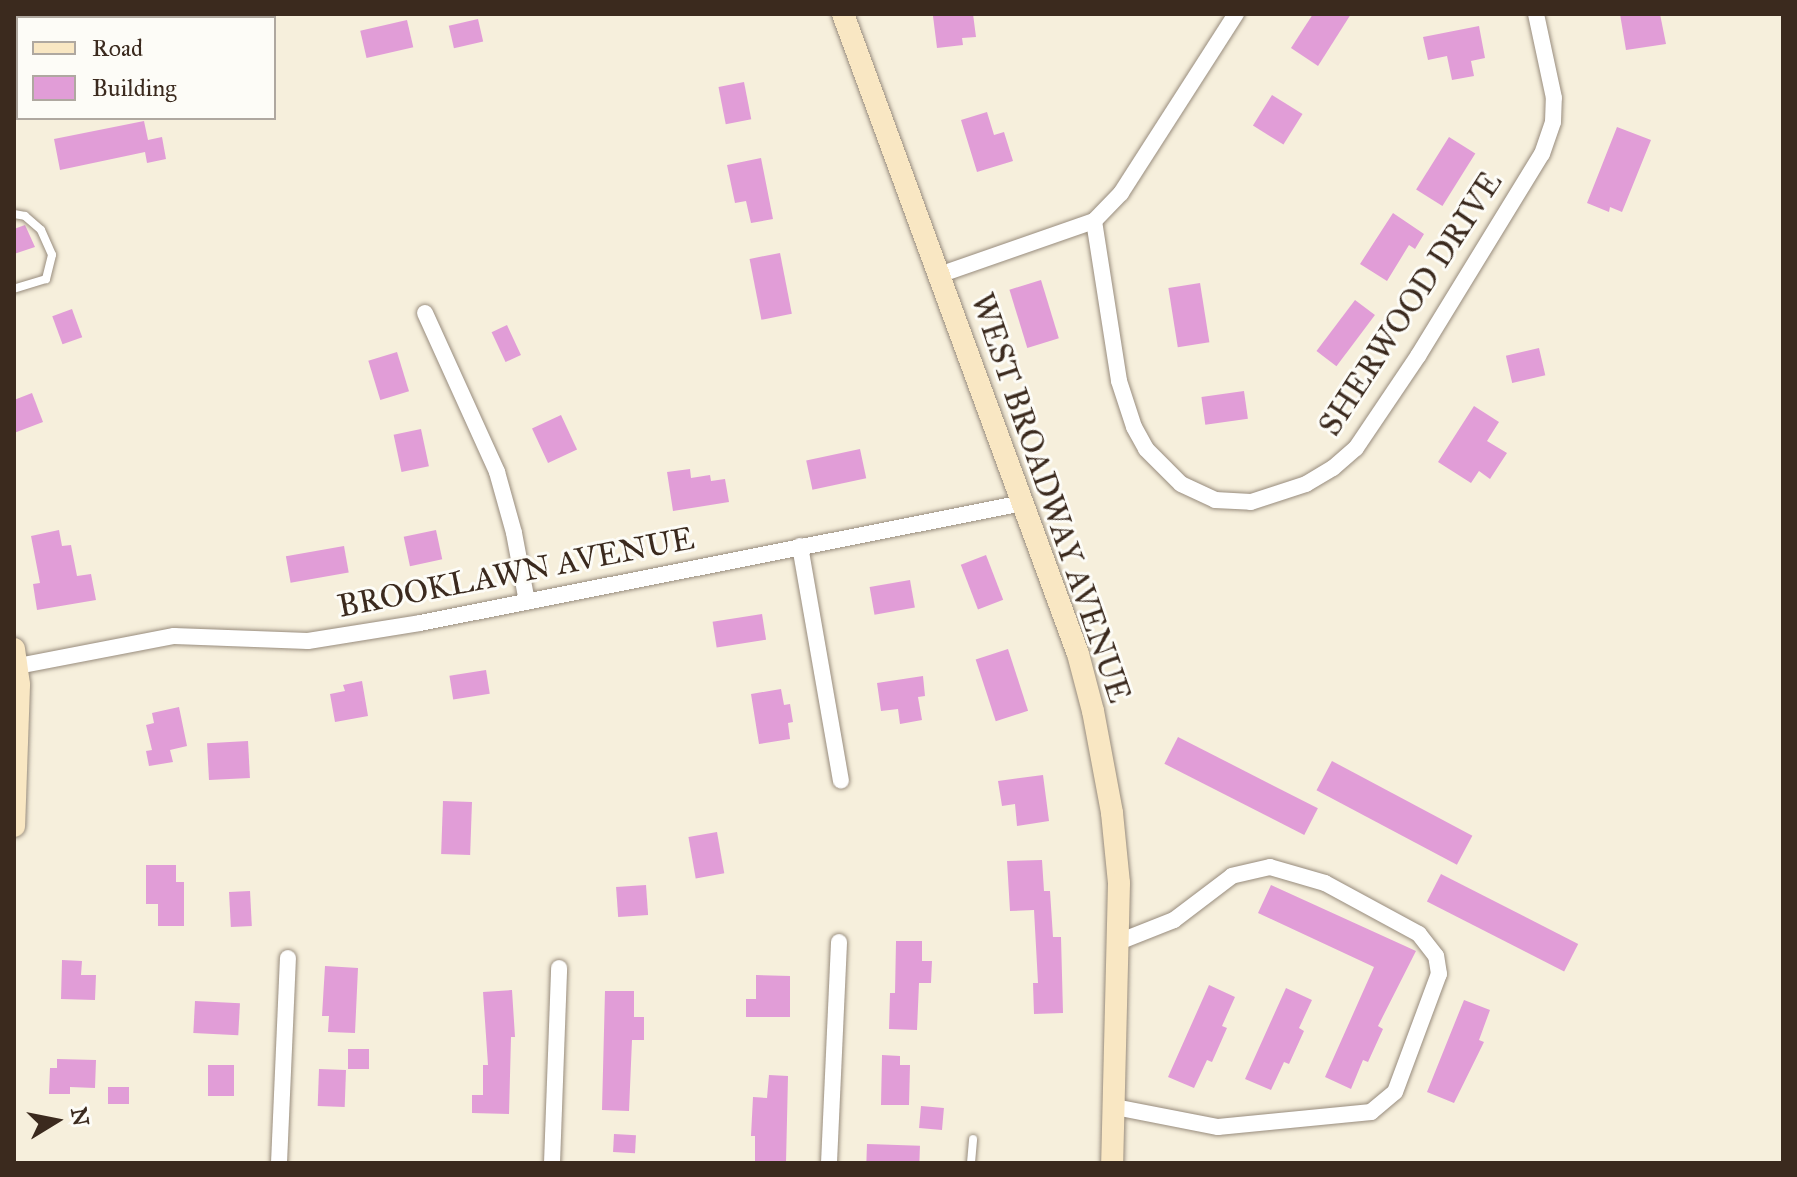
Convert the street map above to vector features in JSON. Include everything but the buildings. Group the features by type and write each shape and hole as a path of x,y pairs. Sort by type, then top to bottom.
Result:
{"main road":[{"name":"WEST BROADWAY AVENUE","path":"843,14 1078,654 1093,711 1112,813 1121,941 1112,1163"},
{"path":"14,826 16,658"}],"street":[{"path":"939,275 1094,221 1121,193 1236,14"},
{"name":"SHERWOOD DRIVE","path":"1094,221 1119,381 1134,427 1146,449 1181,484 1215,500 1251,502 1306,484 1333,468 1356,448 1418,356 1542,154 1553,122 1554,98 1536,14"},
{"path":"425,313 497,472 514,533 527,602"},
{"name":"BROOKLAWN AVENUE","path":"16,658 174,636 308,641 527,602 1023,503"},
{"path":"800,546 841,780"},
{"path":"1115,1107 1218,1127 1371,1112 1395,1092 1439,974 1436,956 1419,934 1325,883 1270,867 1232,876 1174,920 1121,941"},
{"path":"829,1163 839,942"},
{"path":"279,1163 288,958"},
{"path":"552,1163 559,968"}],"lane":[{"path":"14,214 25,216 41,230 52,255 46,279 14,289"},
{"path":"971,1163 973,1139"}]}
